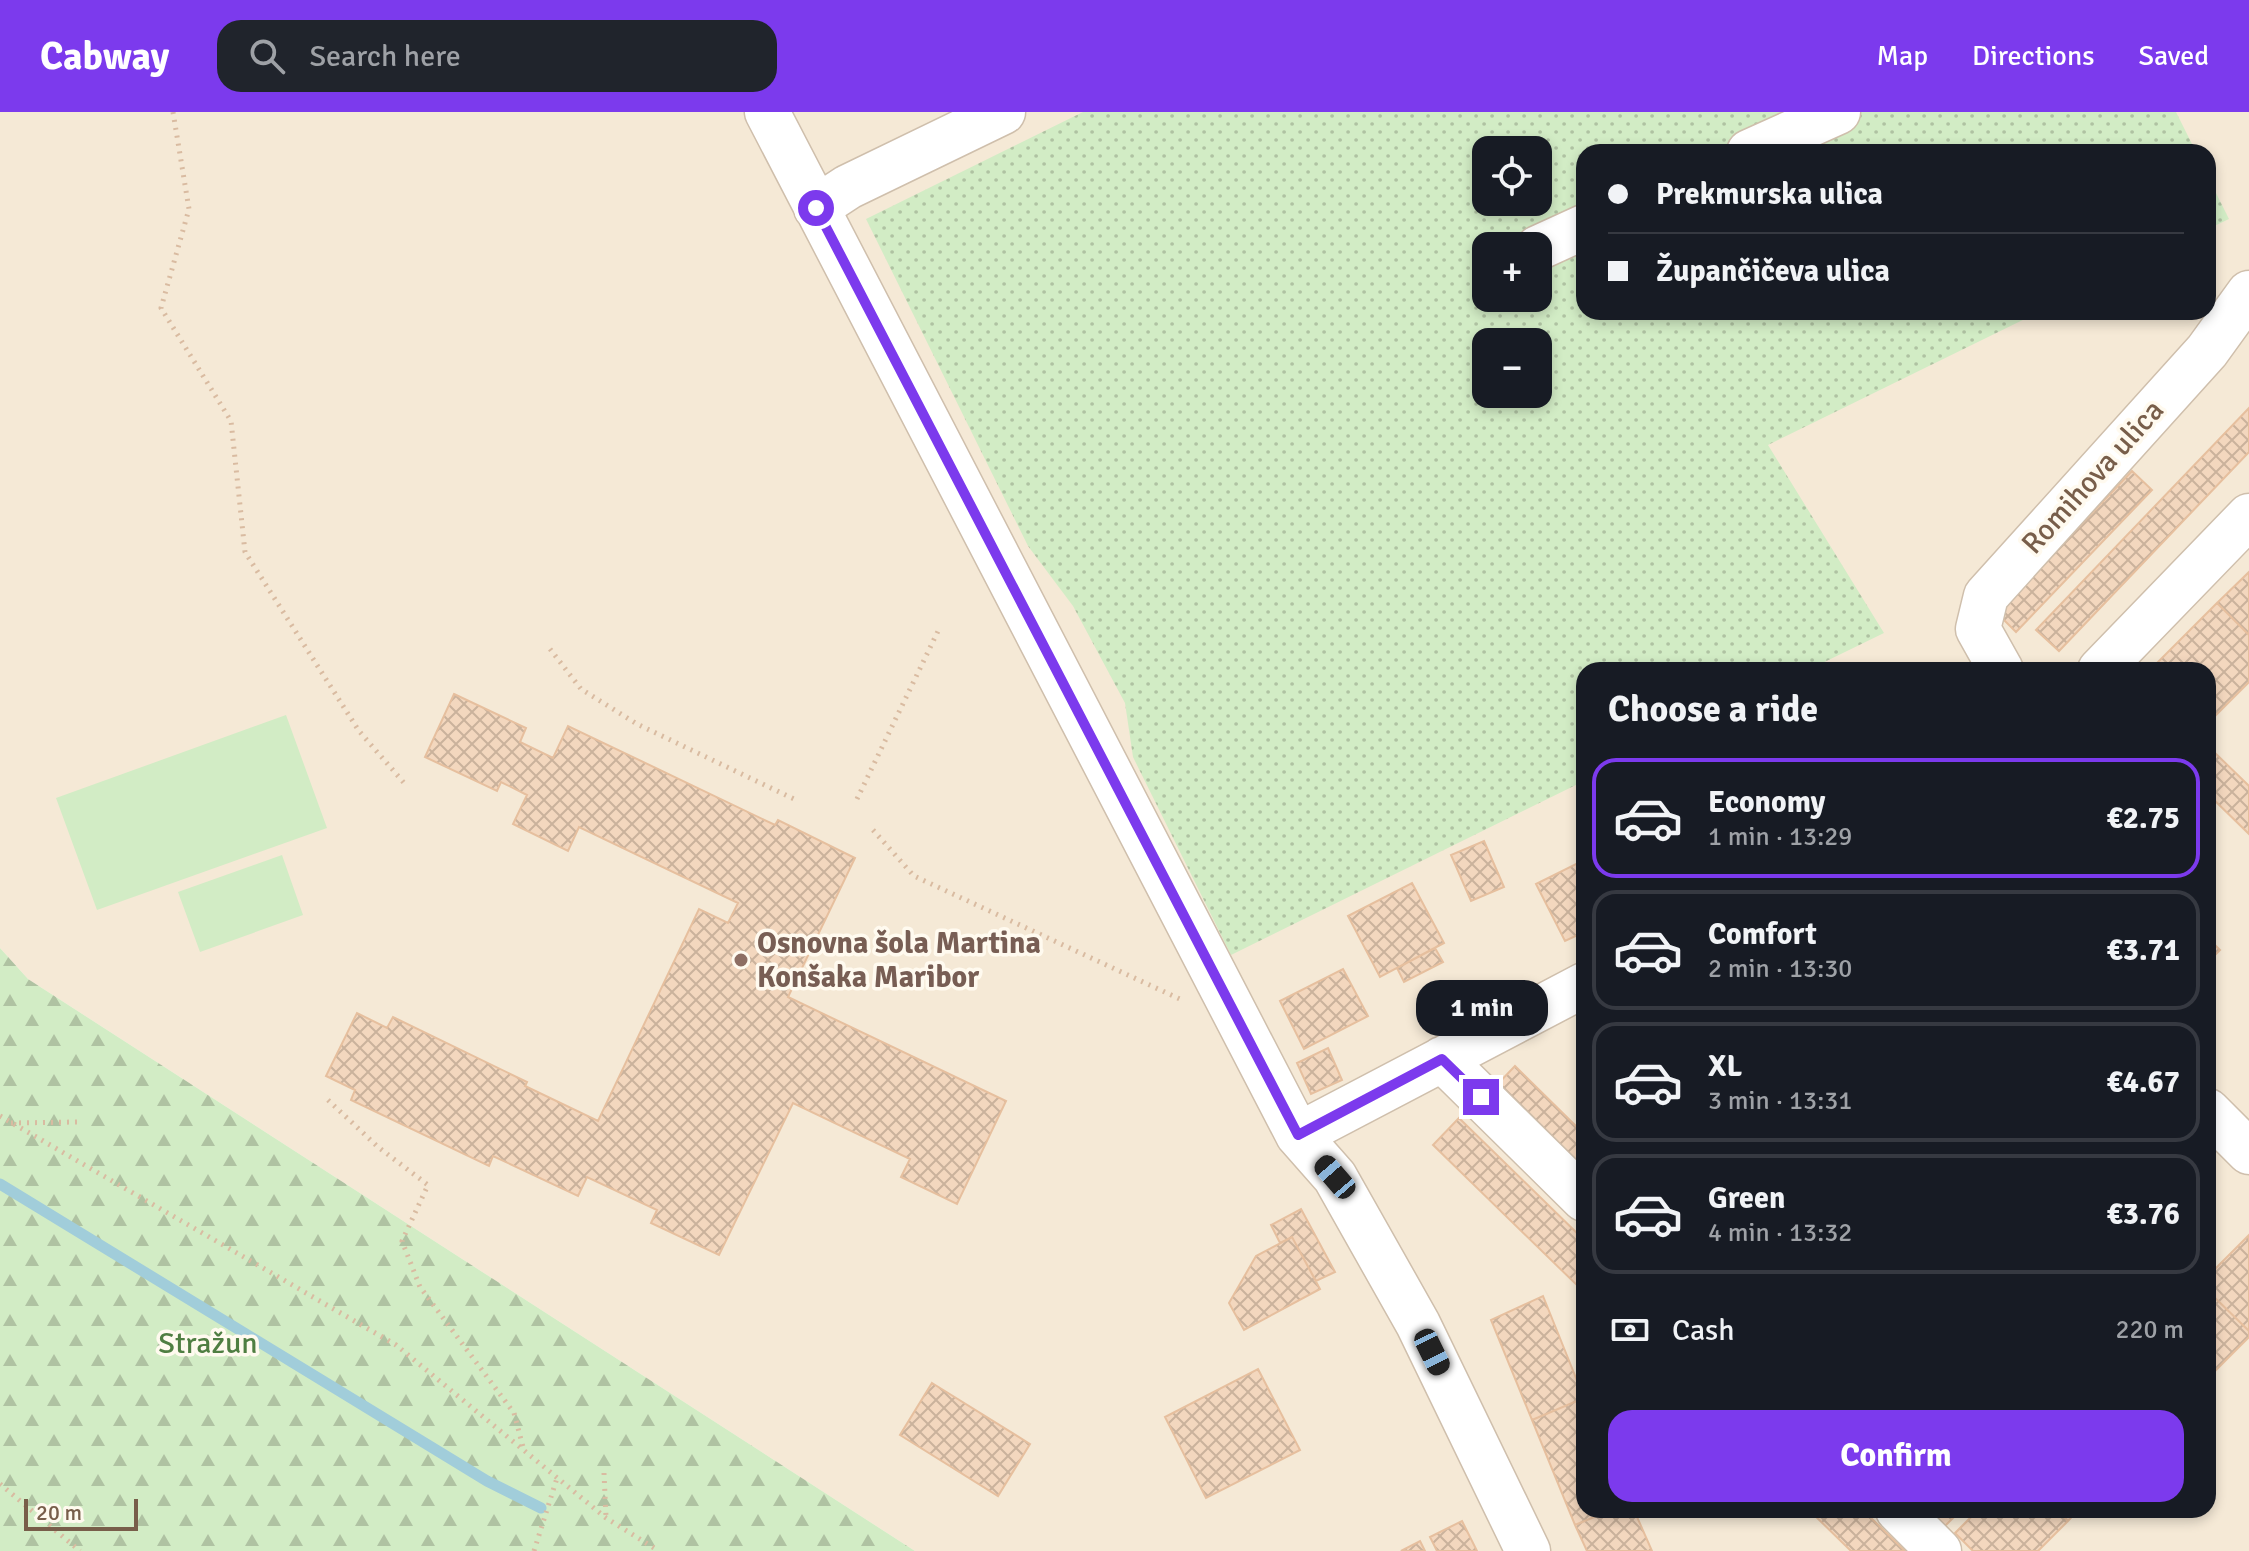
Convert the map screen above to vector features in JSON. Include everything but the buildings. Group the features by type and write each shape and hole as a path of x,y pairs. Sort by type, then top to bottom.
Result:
{"street":[{"path":"767,112 1298,1135 1335,1177 1418,1324 1528,1551"},
{"path":"816,208 848,187 1003,112"},
{"path":"1767,144 1838,112"},
{"path":"1552,242 1576,231"},
{"name":"Romihova ulica","path":"1997,662 1978,629 1986,596 2207,351 2249,293"},
{"path":"2108,662 2249,516"},
{"path":"1298,1135 1576,989"},
{"path":"1442,1059 1576,1191"},
{"path":"2216,1119 2249,1152"},
{"path":"1906,1518 1939,1551"}],"path":[{"path":"173,112 189,209 161,308 231,421 245,552 359,731 405,784"},
{"path":"857,799 940,627"},
{"path":"550,649 581,689 637,724 794,799"},
{"path":"873,830 914,876 1183,1000"},
{"path":"328,1100 378,1147 428,1185 402,1241 420,1287 514,1413 524,1450"},
{"path":"0,1116 396,1345 606,1518 659,1551"},
{"path":"10,1123 77,1122"},
{"path":"604,1473 606,1518"},
{"path":"534,1551 557,1478"},
{"path":"0,1484 80,1551"}],"shaded area":[{"path":"0,112 2249,112 2249,1551 915,1551 28,979 0,948"}],"green space":[{"path":"1083,112 2176,112 2192,144 1576,144 1576,320 2023,320 1768,445 1884,633 1824,662 1576,662 1576,785 1231,955 1133,757 1125,703 1073,606 1028,546 866,219"},
{"path":"2216,193 2229,219 2216,225"},
{"path":"286,715 327,828 97,910 56,798"},
{"path":"282,855 303,915 200,952 178,892"},
{"name":"Stražun","path":"0,948 28,979 915,1551 0,1551"}],"waterway":[{"path":"0,1184 487,1481 541,1508"}],"place":[{"name":"Osnovna šola Martina Konšaka Maribor","path":"741,960"}],"route":[{"path":"816,208 1298,1135 1442,1059 1481,1097"}]}
